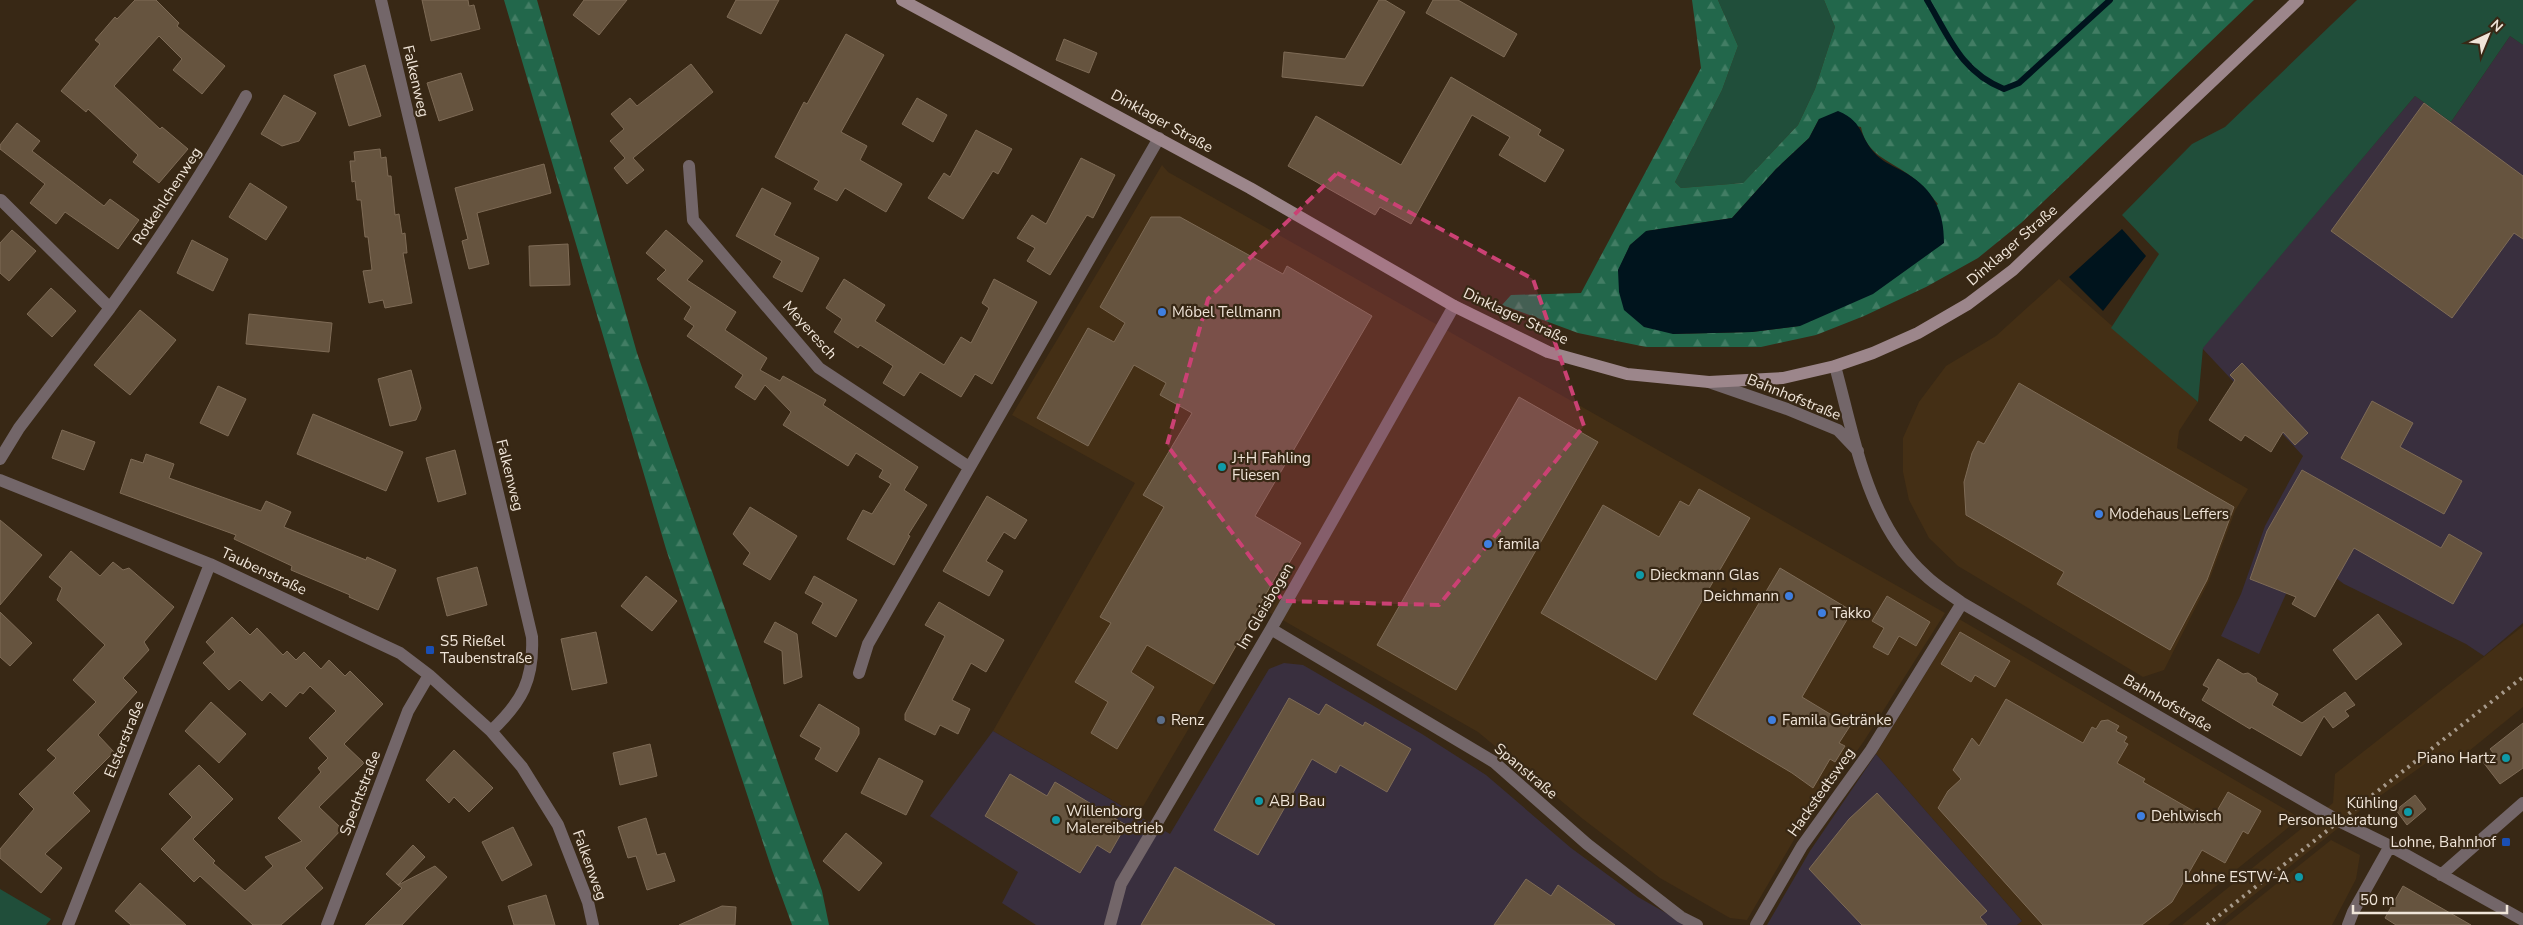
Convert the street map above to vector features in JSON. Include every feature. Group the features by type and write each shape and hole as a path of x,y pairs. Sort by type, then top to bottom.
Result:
{"main road":[{"name":"Dinklager Straße","path":"902,0 1159,138 1454,306 1548,352 1627,374 1709,382 1782,378 1834,366 1918,333 1968,304 2013,270 2298,0"}],"street":[{"name":"Falkenweg","path":"381,0 532,637 533,660 527,681 515,704 491,731 522,767 558,825 588,902 593,925"},
{"name":"Rotkehlchenweg","path":"0,459 19,428 110,308 180,209 217,149 246,96"},
{"path":"859,673 868,644 1159,138"},
{"name":"Meyeresch","path":"689,166 693,220 819,368 969,467"},
{"path":"1,200 110,308"},
{"name":"Im Gleisbogen","path":"1110,925 1121,884 1271,629 1454,306"},
{"name":"Bahnhofstraße","path":"1834,366 1874,504 1890,535 1924,575 1962,603 2334,817 2523,920"},
{"name":"Bahnhofstraße","path":"1709,382 1787,409 1838,430 1860,453"},
{"name":"Taubenstraße","path":"0,480 210,564 400,653 429,675 491,731"},
{"name":"Elsterstraße","path":"68,925 210,564"},
{"name":"Hackstedtsweg","path":"1756,925 1802,846 1871,750 1962,603"},
{"name":"Spanstraße","path":"1271,629 1494,762 1678,921 1697,925"},
{"name":"Spechtstraße","path":"327,925 408,712 429,675"},
{"path":"2441,875 2523,803"},
{"path":"2348,925 2353,912 2390,846"}],"highlighted area":[{"path":"1337,173 1533,279 1584,426 1439,605 1283,601 1167,445 1208,299"}],"shaded area":[{"path":"2510,36 2523,45 2523,623 2484,656 2466,644 2344,584 2304,554 2259,654 2221,636 2241,594 2265,526 2303,456 2202,348 2415,96 2451,122"},
{"path":"1162,165 1168,172 1945,613 1864,741 1795,838 1747,920 1730,918 1660,878 1583,819 1478,732 1260,607 1138,815 993,731 1135,483 1012,415"},
{"path":"2059,279 2198,402 2179,431 2177,448 2248,489 2235,511 2209,581 2164,670 2143,677 1958,566 1929,538 1909,500 1903,472 1903,438 1919,402 1946,366 1996,336"},
{"path":"1959,619 2300,818 2168,925 2017,925 2022,921 1876,754"},
{"path":"2523,626 2523,707 2453,764 2443,751 2366,806 2216,925 2182,925 2333,803 2335,774"},
{"path":"1284,663 1303,665 1422,734 1486,775 1571,848 1638,897 1687,925 1036,925 1002,903 1018,872 930,816 993,731 1170,834 1269,669"},
{"path":"1876,754 2022,921 2017,925 1767,925 1810,851"},
{"path":"2331,840 2360,855 2356,879 2332,925 2225,925"}],"green space":[{"path":"504,0 537,0 637,353 822,891 829,925 792,925 772,870 666,549"},
{"path":"1692,0 1718,0 1738,46 1722,90 1675,182 1681,188 1743,183 1798,125 1815,89 1835,27 1824,0 2254,0 2021,223 1978,258 1926,287 1864,316 1816,335 1761,347 1646,347 1578,333 1502,305 1511,295 1581,293 1701,68","holes":["1819,119 1861,127 1868,144 1873,150 1908,174 1938,204 1799,326 1752,332 1673,334 1618,271 1630,245 1647,231 1732,218 1776,169 1809,138"]},
{"path":"1718,0 1824,0 1835,27 1815,89 1798,125 1743,183 1681,188 1675,182 1722,90 1738,46"},
{"path":"2357,0 2523,0 2523,45 2510,36 2451,122 2415,96 2203,348 2198,402 2111,328 2159,254 2122,215 2192,144 2225,127"},
{"path":"0,889 51,919 46,925 0,925"}],"water":[{"path":"1838,111 1854,121 1868,145 1880,158 1916,180 1930,194 1936,202 1942,221 1944,243 1873,294 1800,326 1752,332 1673,334 1644,327 1624,310 1619,292 1618,270 1630,245 1646,231 1732,218 1776,169 1809,138 1819,119"},
{"path":"2122,229 2146,256 2103,311 2069,277"}],"building":[{"path":"135,0 156,0 179,23 177,26 225,66 202,94 173,70 182,59 159,36 114,86 160,129 162,127 188,149 159,183 133,162 138,155 88,109 86,112 61,91 100,44 95,40 115,17 117,19"},
{"path":"422,0 468,0 469,6 474,5 480,29 431,41"},
{"path":"584,0 627,0 599,35 573,15"},
{"path":"736,0 779,0 761,34 727,17"},
{"path":"1379,0 1385,0 1405,12 1363,86 1282,77 1284,52 1345,59"},
{"path":"1433,0 1458,0 1517,34 1504,57 1426,13"},
{"path":"846,34 884,55 841,132 867,146 860,160 902,184 886,212 845,188 837,201 814,189 819,181 775,157 804,102 807,104"},
{"path":"1064,39 1097,53 1089,73 1056,60"},
{"path":"691,64 713,92 633,158 644,170 627,184 614,168 625,158 610,141 624,129 611,114 630,98 637,106"},
{"path":"365,65 381,116 349,126 334,75"},
{"path":"461,73 473,110 439,121 427,83"},
{"path":"1451,77 1541,130 1538,135 1564,150 1545,182 1499,155 1510,137 1472,115 1411,224 1380,207 1375,215 1288,166 1316,116 1401,165"},
{"path":"284,95 316,113 299,141 282,146 261,134"},
{"path":"917,98 947,115 933,142 902,124"},
{"path":"2424,103 2523,176 2523,239 2514,233 2452,318 2331,231"},
{"path":"17,123 40,141 32,151 104,206 110,199 139,220 118,249 65,212 56,224 30,203 45,184 0,149 0,145"},
{"path":"976,130 1012,149 998,174 993,171 963,219 928,198 944,173 950,177"},
{"path":"380,149 381,158 386,157 388,176 391,176 395,215 399,214 402,234 405,233 407,253 403,253 412,303 385,308 383,300 369,303 363,271 372,270 368,237 365,237 361,200 357,200 355,181 352,182 350,161 355,161 354,152"},
{"path":"1081,158 1115,175 1093,218 1087,215 1050,275 1027,261 1035,248 1017,238 1032,215 1046,224"},
{"path":"544,164 551,193 477,213 489,264 469,269 462,241 468,239 455,188"},
{"path":"250,183 287,207 266,240 229,217"},
{"path":"762,188 791,203 774,235 819,258 802,292 773,277 782,261 736,236"},
{"path":"1151,217 1180,217 1283,274 1287,266 1372,316 1255,516 1301,543 1282,575 1278,573 1214,684 1147,645 1131,672 1154,687 1117,749 1091,733 1108,702 1075,682 1111,623 1100,617 1164,507 1143,495 1192,413 1160,395 1166,383 1134,365 1088,446 1037,418 1088,328 1114,342 1125,323 1100,307"},
{"path":"12,230 36,251 9,281 0,273 0,243"},
{"path":"666,230 703,261 687,280 736,312 725,330 767,358 760,370 780,381 783,376 826,400 823,405 918,467 904,490 927,505 908,535 910,536 894,565 847,539 863,510 872,514 891,484 879,477 883,470 856,453 848,466 783,425 791,412 765,385 755,400 735,387 743,375 687,336 694,326 684,319 691,307 657,279 666,270 646,253"},
{"path":"192,240 228,259 213,291 177,273"},
{"path":"568,244 570,285 530,286 529,246"},
{"path":"844,279 885,305 875,321 944,365 961,337 971,343 989,308 982,303 994,279 1037,302 992,384 975,374 961,397 920,372 904,396 883,383 893,366 860,345 858,348 834,332 842,319 826,308"},
{"path":"51,288 76,311 52,337 27,314"},
{"path":"140,310 176,340 130,395 94,365"},
{"path":"249,314 332,323 329,352 246,344"},
{"path":"2242,363 2308,433 2295,445 2283,432 2271,452 2245,435 2241,441 2209,420 2235,380 2230,375"},
{"path":"411,370 421,408 416,420 390,426 378,379"},
{"name":"Modehaus Leffers","path":"2019,383 2234,507 2207,580 2170,650 2057,584 2064,572 1966,515 1964,482 1972,453 1978,441 1984,444"},
{"path":"218,386 246,399 228,436 200,423"},
{"name":"famila","path":"1519,397 1598,442 1456,690 1377,645"},
{"path":"2372,401 2413,423 2400,447 2462,481 2444,514 2341,458"},
{"path":"313,414 403,452 386,491 297,454"},
{"path":"62,430 95,442 84,470 52,458"},
{"path":"455,450 466,494 438,502 426,458"},
{"path":"146,454 174,464 169,478 261,511 266,501 291,512 284,527 366,560 367,557 396,570 378,610 349,597 350,595 291,570 292,566 234,539 236,535 120,493 131,459 143,463"},
{"path":"2302,470 2441,548 2449,534 2482,553 2453,604 2354,548 2315,617 2292,604 2296,597 2250,579 2267,531"},
{"name":"Dieckmann Glas","path":"1699,489 1750,518 1656,680 1541,613 1603,505 1659,537 1680,501 1689,506"},
{"path":"987,496 1027,520 1015,539 1004,532 986,561 1003,571 989,596 943,571"},
{"path":"750,507 797,536 770,580 743,564 750,553 733,534"},
{"path":"0,520 42,555 0,605"},
{"path":"71,551 100,576 113,562 123,570 129,568 174,607 144,642 149,650 123,678 137,692 98,735 114,752 73,793 90,811 45,854 62,868 41,893 0,858 0,849 34,809 19,794 56,758 47,750 96,702 73,680 105,645 57,600 62,588 49,577"},
{"path":"477,567 487,605 447,616 437,578"},
{"path":"1780,568 1852,611 1802,697 1850,726 1839,743 1845,746 1835,762 1830,759 1813,788 1792,773 1693,714"},
{"path":"646,576 677,601 652,631 621,606"},
{"path":"814,576 857,600 836,637 812,623 823,603 805,593"},
{"path":"1887,596 1930,622 1916,646 1899,636 1888,655 1873,647 1884,628 1872,621"},
{"path":"939,602 1004,640 986,672 971,663 952,700 970,709 958,734 940,725 935,735 905,720 905,714 945,636 925,625"},
{"path":"0,612 32,643 10,666 0,657"},
{"path":"2378,614 2402,644 2356,680 2333,650"},
{"path":"232,617 250,635 257,628 283,655 287,651 296,660 304,652 321,669 329,660 345,676 350,671 383,704 344,744 364,763 319,807 342,829 305,868 323,888 281,925 253,925 200,876 194,882 161,849 192,817 169,794 199,765 233,799 193,839 215,861 213,863 245,891 273,866 265,857 302,841 278,818 321,772 318,768 328,758 309,738 336,711 310,686 303,694 300,692 286,707 270,692 262,701 240,680 229,690 203,663 215,652 206,642"},
{"path":"775,622 797,634 802,677 784,684 782,651 764,642"},
{"path":"596,632 607,683 572,690 561,639"},
{"path":"1960,632 2010,661 1995,687 1975,675 1971,682 1941,664"},
{"path":"2218,659 2243,674 2248,673 2256,678 2257,682 2278,694 2272,705 2302,723 2345,692 2355,705 2345,711 2349,716 2333,728 2324,716 2301,756 2251,727 2250,729 2202,700 2209,688 2203,685"},
{"name":"ABJ Bau","path":"1289,698 1319,715 1326,704 1363,726 1365,722 1411,749 1387,792 1340,765 1336,773 1312,759 1258,855 1214,830"},
{"path":"2006,699 2083,743 2092,727 2096,729 2101,721 2108,720 2119,726 2116,731 2127,737 2124,742 2128,744 2117,763 2145,779 2143,782 2211,821 2228,792 2261,811 2248,834 2243,831 2225,863 2202,850 2172,902 2142,925 2043,925 1938,808 1948,791 1961,779 1953,770 1972,738 1979,746"},
{"path":"211,702 246,734 219,763 185,731"},
{"path":"819,704 859,728 859,734 837,772 815,759 821,748 800,736"},
{"name":"Piano Hartz","path":"2523,723 2523,768 2500,784 2483,762 2494,754 2490,749"},
{"path":"650,744 657,776 620,785 613,753"},
{"path":"454,750 493,788 469,812 454,797 449,803 426,780"},
{"path":"879,758 923,781 906,815 861,793"},
{"name":"Willenborg Malereibetrieb","path":"1010,774 1047,796 1055,782 1126,825 1110,853 1097,845 1080,873 985,816"},
{"path":"1877,793 1987,911 1980,917 1987,925 1862,925 1809,869 1849,819"},
{"name":"Kühling Personalberatung","path":"2415,795 2426,809 2407,825 2396,810"},
{"path":"646,818 657,855 665,853 675,881 647,890 636,856 628,858 618,827"},
{"path":"513,827 532,865 502,881 482,842"},
{"path":"846,833 882,863 859,891 823,861"},
{"path":"413,845 425,857 398,885 386,874"},
{"path":"435,866 447,877 402,925 365,925 402,888 398,885"},
{"path":"1175,867 1275,925 1141,925"},
{"path":"1526,879 1551,896 1558,885 1615,925 1494,925"},
{"path":"140,883 186,925 131,925 115,911"},
{"path":"2403,886 2471,925 2396,925 2385,918"},
{"path":"546,895 555,925 514,925 508,906"},
{"path":"722,906 736,907 735,925 679,925"}],"waterway":[{"path":"1927,0 1950,40 1967,63 1989,82 2004,89 2019,83 2110,0"}],"railway":[{"path":"2207,925 2523,677"}],"place":[{"name":"Möbel Tellmann","path":"1162,312"},
{"name":"J+H Fahling Fliesen","path":"1222,467"},
{"name":"Modehaus Leffers","path":"2099,514"},
{"name":"famila","path":"1488,544"},
{"name":"Dieckmann Glas","path":"1640,575"},
{"name":"Deichmann","path":"1789,596"},
{"name":"Takko","path":"1822,613"},
{"name":"S5 Rießel Taubenstraße","path":"430,650"},
{"name":"Renz","path":"1161,720"},
{"name":"Famila Getränke","path":"1772,720"},
{"name":"Piano Hartz","path":"2506,758"},
{"name":"ABJ Bau","path":"1259,801"},
{"name":"Kühling Personalberatung","path":"2408,812"},
{"name":"Dehlwisch","path":"2141,816"},
{"name":"Willenborg Malereibetrieb","path":"1056,820"},
{"name":"Lohne, Bahnhof","path":"2506,842"},
{"name":"Lohne ESTW-A","path":"2299,877"}]}
